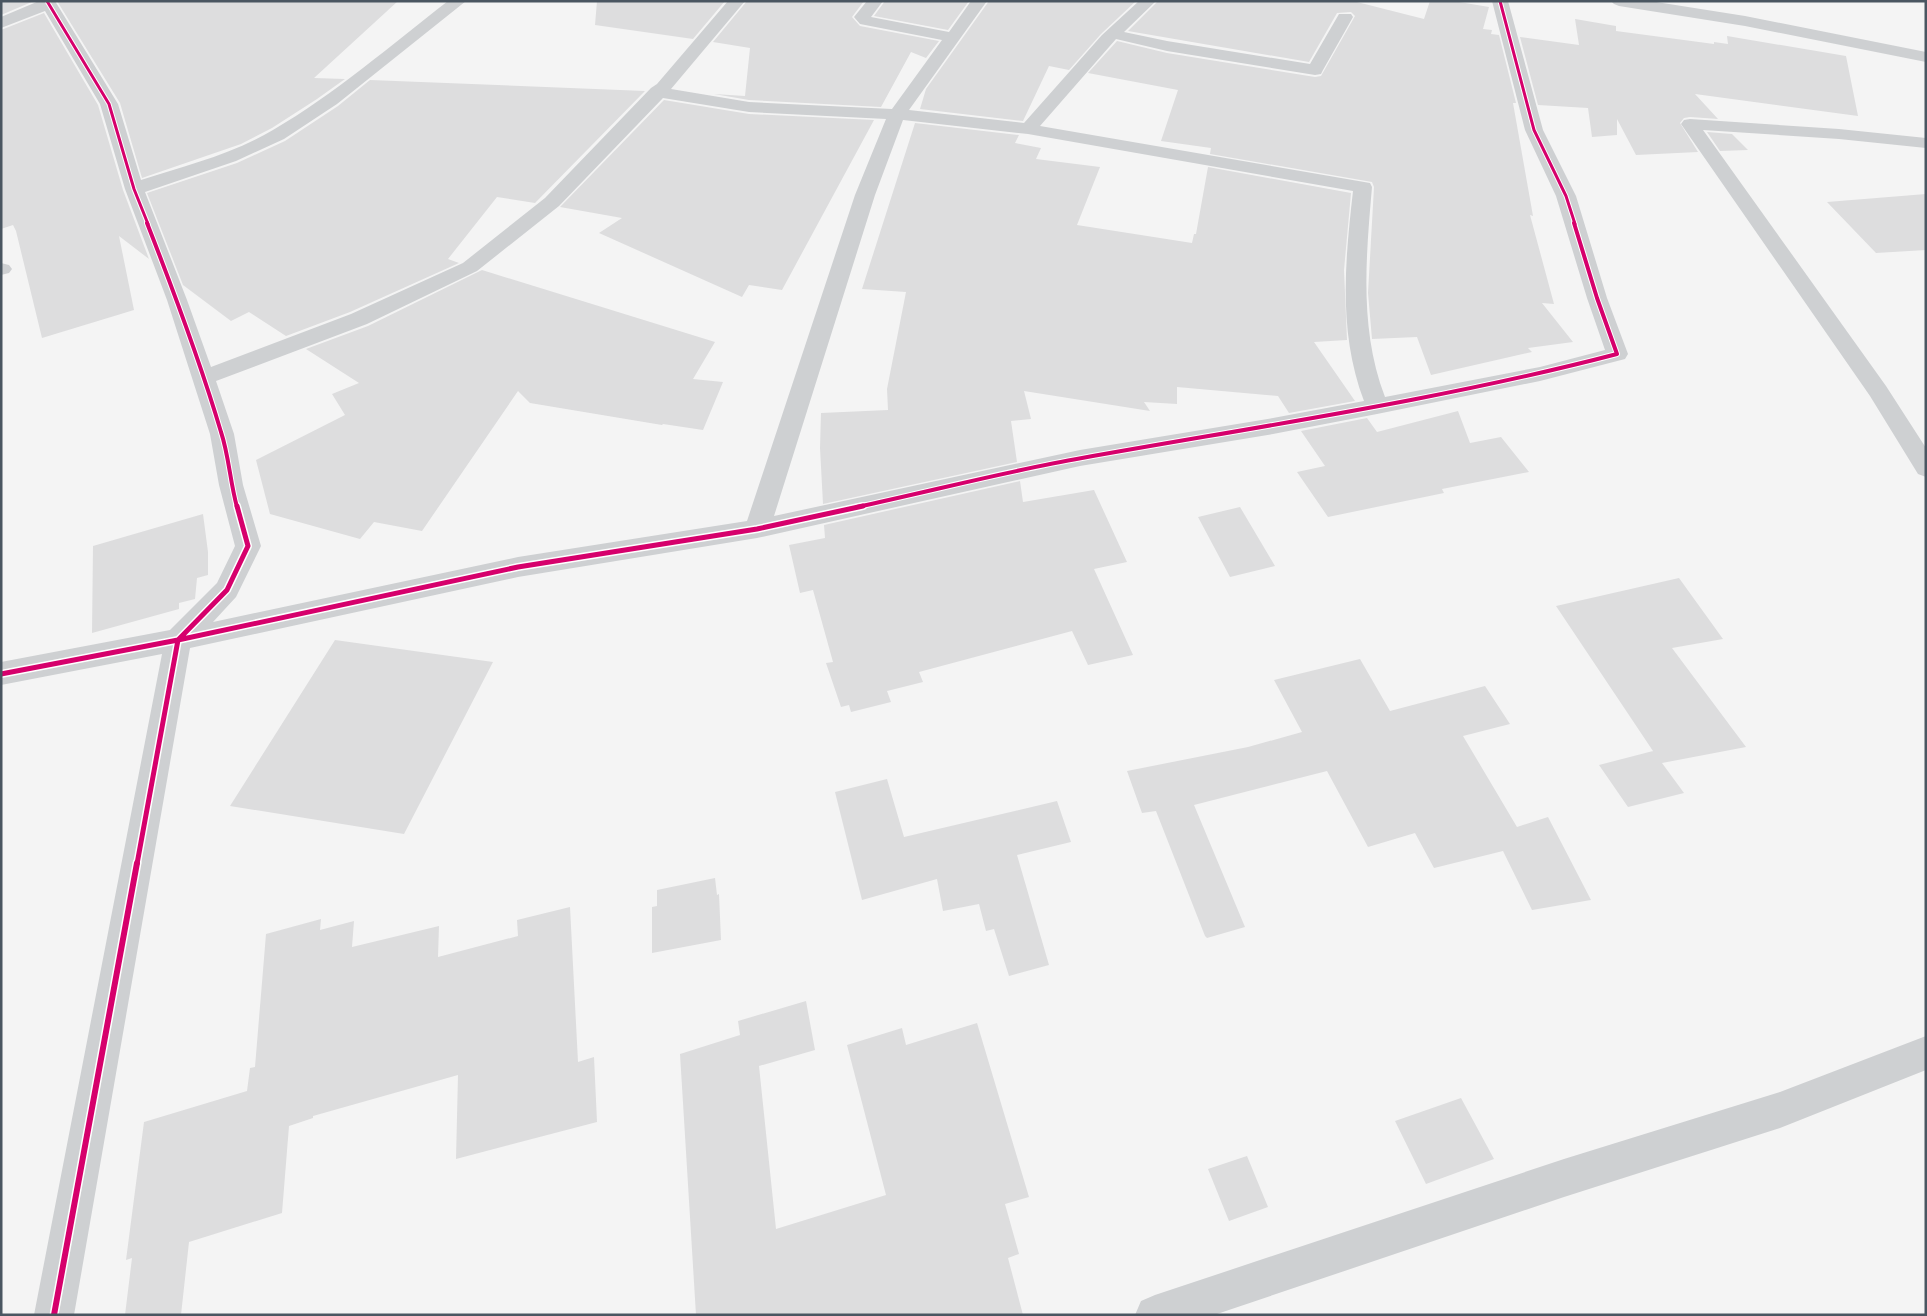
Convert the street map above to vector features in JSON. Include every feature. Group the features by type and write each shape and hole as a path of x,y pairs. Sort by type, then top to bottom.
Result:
{"street":[{"path":"134,188 230,157 278,135 331,100 458,1"},
{"path":"203,378 358,319 470,267 552,202 657,92 663,88 737,1"},
{"path":"875,1 862,17 866,21 952,37"},
{"path":"757,529 865,195 897,114 979,1"},
{"path":"1028,129 1113,34 1148,1"},
{"path":"1,674 178,640 518,568 757,529 1080,458 1274,426 1540,374 1617,354 1596,298 1566,196 1534,130 1500,1"},
{"path":"1619,1 1744,15 1926,56"},
{"path":"1,23 48,3 110,104 134,188 177,300 222,434 231,485 248,546 227,590 178,640 54,1315"},
{"path":"1113,34 1167,46 1315,70 1345,17"},
{"path":"657,92 767,108 897,114 1028,129 1364,187 1355,255 1357,335 1368,386 1377,406"},
{"path":"1926,143 1839,134 1690,124 1878,391 1926,468"},
{"path":"1155,1315 1564,1178 1780,1110 1926,1053"}],"building":[{"path":"1,1 34,1 1,15"},
{"path":"57,1 398,1 314,78 345,79 317,99 272,128 241,144 142,178 120,103"},
{"path":"597,1 725,1 693,39 595,25"},
{"path":"747,1 864,1 852,17 860,26 939,41 926,58 911,52 881,107 749,100 714,94 745,96 750,48 713,42"},
{"path":"885,1 969,1 948,30 874,16"},
{"path":"989,1 1136,1 1101,34 1069,70 1049,66 1023,121 920,109 926,89"},
{"path":"1158,1 1353,1 1424,19 1430,1 1453,1 1489,7 1483,29 1492,30 1491,34 1499,35 1516,103 1513,103 1533,216 1530,215 1554,304 1542,303 1573,342 1528,348 1532,352 1431,375 1417,337 1372,339 1368,293 1374,187 1372,182 1210,154 1211,148 1161,141 1178,90 1088,73 1117,41 1167,53 1315,77 1321,76 1355,16 1351,12 1337,13 1309,62 1128,31"},
{"path":"44,13 98,105 123,190 149,259 119,236 134,310 42,338 16,231 13,225 1,229 1,30"},
{"path":"1575,19 1616,26 1616,31 1714,44 1714,42 1728,44 1727,36 1846,56 1858,116 1695,94 1718,119 1690,117 1684,118 1680,123 1698,152 1636,155 1617,119 1617,135 1592,137 1588,108 1538,105 1520,37 1579,45"},
{"path":"370,80 645,91 535,203 497,197 448,259 459,263 350,312 286,336 249,312 231,321 183,285 147,193 237,163 285,141 338,106"},
{"path":"664,100 749,114 874,120 782,290 749,285 742,297 599,233 622,218 560,207"},
{"path":"915,123 1019,135 1015,143 1041,148 1036,159 1100,167 1077,225 1192,243 1194,234 1196,234 1208,167 1351,193 1344,270 1347,340 1314,342 1355,401 1289,413 1278,396 1177,387 1177,404 1144,402 1150,411 1024,391 1031,419 1011,421 1017,462 823,504 820,448 821,413 888,410 887,389 906,292 862,289"},
{"path":"1707,132 1732,134 1748,150 1720,151"},
{"path":"1926,194 1926,250 1876,253 1827,202"},
{"path":"482,270 715,342 693,379 723,382 703,430 530,403 518,391 422,531 374,522 360,539 270,514 256,460 345,415 332,394 359,383 306,349 368,326"},
{"path":"1458,411 1470,443 1501,437 1529,472 1442,489 1444,493 1328,517 1297,472 1325,466 1301,431 1367,418 1377,432"},
{"path":"1020,481 1023,502 1094,490 1127,562 1094,569 1133,655 1088,665 1072,631 919,672 923,682 887,691 891,702 851,712 849,705 841,707 826,663 833,662 813,590 800,593 789,545 825,538 824,525"},
{"path":"1240,507 1275,566 1230,577 1198,517"},
{"path":"203,514 208,552 208,575 197,578 195,599 179,603 179,609 92,633 93,546"},
{"path":"1679,578 1723,639 1672,648 1746,747 1662,763 1684,793 1628,807 1599,765 1653,751 1556,606"},
{"path":"335,640 493,662 404,834 230,806"},
{"path":"1360,659 1390,711 1485,686 1510,724 1463,736 1517,827 1548,817 1591,900 1532,910 1503,851 1434,868 1415,833 1368,847 1327,771 1194,805 1245,927 1207,938 1205,936 1156,811 1142,813 1127,771 1248,747 1302,732 1274,680"},
{"path":"887,779 904,837 1057,801 1071,842 1017,855 1049,965 1009,976 994,929 986,931 979,904 943,911 937,879 862,900 835,792"},
{"path":"715,878 717,895 719,894 721,940 652,953 652,907 657,906 657,890"},
{"path":"570,907 578,1062 594,1057 597,1122 456,1159 458,1075 313,1116 313,1118 289,1126 282,1213 189,1242 181,1315 125,1315 132,1258 126,1260 144,1122 247,1091 250,1068 255,1067 266,934 321,919 320,930 354,921 352,947 439,926 438,957 518,936 517,920"},
{"path":"806,1001 815,1050 759,1066 776,1229 886,1195 847,1045 902,1028 906,1045 977,1023 1029,1197 1005,1204 1019,1254 1008,1258 1023,1315 696,1315 680,1054 740,1035 738,1021"},
{"path":"1461,1098 1494,1159 1426,1184 1395,1121"},
{"path":"1247,1156 1268,1207 1229,1221 1208,1169"}],"cycle path":[{"path":"47,1 109,104 134,189 177,300 222,434 231,485 248,546 227,590 178,640 54,1315"},
{"path":"1,674 178,640 518,567 757,529 1080,458 1273,426 1540,374 1617,354 1597,298 1566,196 1534,130 1500,1"}]}
